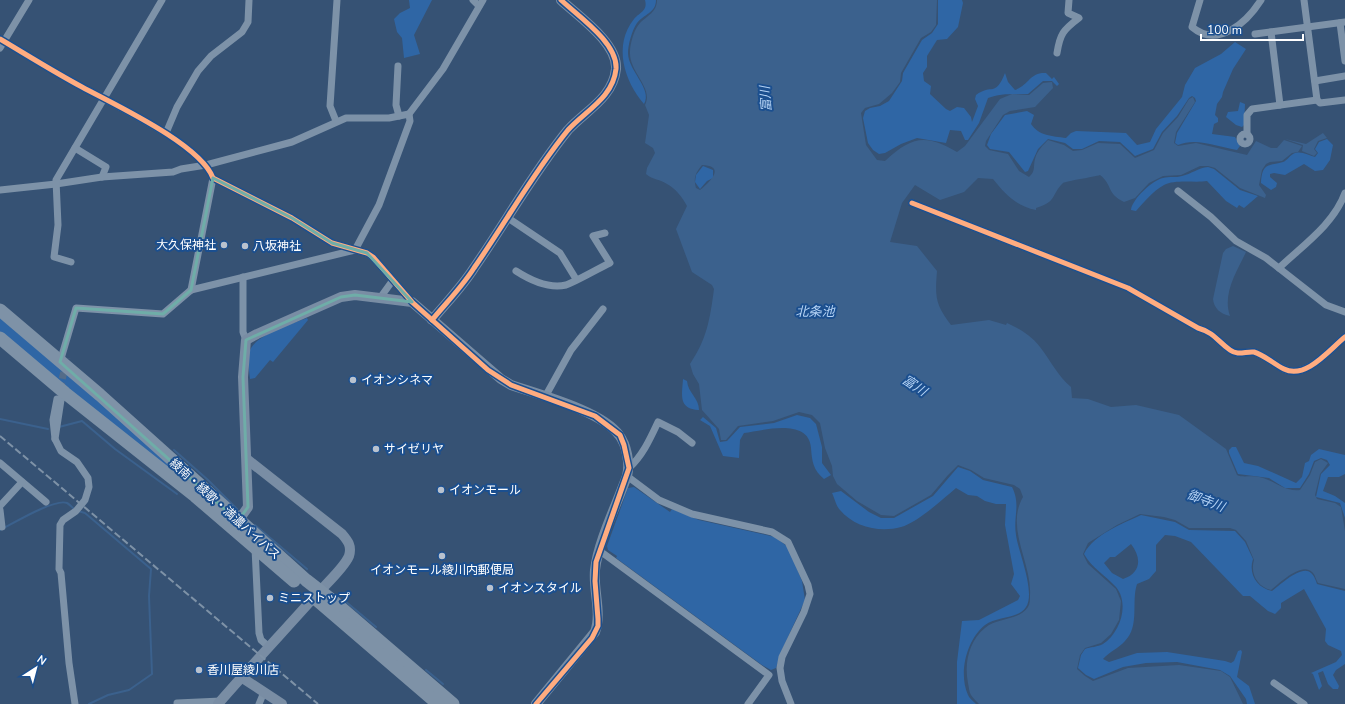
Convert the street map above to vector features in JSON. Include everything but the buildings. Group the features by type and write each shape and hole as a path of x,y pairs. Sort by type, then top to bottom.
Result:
{"highway":[{"name":"綾南・綾歌・満濃バイパス","path":"0,310 63,360 438,704"},
{"name":"綾南・綾歌・満濃バイパス","path":"0,338 61,396 195,496 255,548 317,594 453,704"}],"street":[{"path":"0,48 2,40 29,0"},
{"path":"71,262 54,257 58,225 56,180 162,0"},
{"path":"166,133 177,107 198,71 210,56 242,32 248,22 249,0"},
{"path":"336,121 330,106 337,0"},
{"path":"0,190 102,177 174,172 180,169 206,165 292,142 308,136 336,121 346,118 399,116 409,114 443,69 481,3 473,0"},
{"path":"432,320 473,270 547,156 571,127 592,109 610,89 616,69 612,53 603,38 561,0"},
{"path":"1058,53 1060,36 1068,26 1079,18 1068,13 1069,0"},
{"path":"1200,0 1192,27 1208,35 1218,36 1226,33 1251,15 1261,0"},
{"path":"1304,0 1317,100"},
{"path":"1255,34 1342,23 1345,61"},
{"path":"1271,32 1280,105"},
{"path":"2,40 37,62 166,133 206,165 213,178 292,218 332,243 373,257 412,302 501,379 595,416 614,429 620,435 624,445 628,472 659,500 692,514 772,532 788,542 808,586 810,594 804,612 782,657 780,668 782,682 791,704"},
{"path":"398,66 396,105 399,116"},
{"path":"1315,81 1345,76"},
{"path":"1247,134 1247,115 1252,109 1317,100 1320,103 1345,100"},
{"path":"63,360 70,326 76,308 163,314 191,290 355,250 379,205 410,121 409,114"},
{"path":"75,148 106,167 102,177"},
{"path":"191,290 213,178"},
{"path":"1178,191 1210,217 1236,241 1279,268 1289,278 1326,304 1345,312"},
{"path":"1279,268 1327,222 1339,208 1345,193"},
{"path":"912,203 1128,288 1198,328 1210,331 1230,351 1236,353 1254,352 1286,370 1299,370 1310,366 1345,337"},
{"path":"508,218 560,253 576,279"},
{"path":"516,271 529,279 542,283 565,285 610,263 593,236 606,232"},
{"path":"238,521 248,507 248,460 243,377 246,340 243,332 243,277"},
{"path":"380,298 393,280"},
{"path":"246,340 341,297 355,295 412,302"},
{"path":"546,397 571,350 603,309"},
{"path":"61,396 55,439 61,451 77,462 88,478 89,487 85,500 77,510 62,520 58,535 58,569 61,573 69,663 75,704"},
{"path":"536,704 583,650 596,632 598,619 595,570 600,551 628,472 639,459 648,444 658,422 678,432 692,443"},
{"path":"177,702 219,702 348,558 350,550 348,541 322,517 248,460"},
{"path":"0,463 46,502"},
{"path":"0,506 22,482"},
{"path":"0,510 2,527"},
{"path":"255,548 260,633 261,640 268,646"},
{"path":"600,551 769,675 748,704"},
{"path":"241,677 282,704"},
{"path":"1274,683 1304,704"},
{"path":"259,704 264,692"}],"highlighted area":[{"path":"213,178 292,218 332,243 367,253 412,302 355,295 341,297 246,340 243,377 248,507 238,521 60,362 76,308 163,314 191,290"}],"shaded area":[{"path":"409,0 432,0 414,35 420,54 404,58 402,38 397,32 394,19 400,13 410,8"},
{"path":"645,0 656,0 654,8 635,26 628,53 629,60 645,92 646,98 644,104 631,85 624,63 623,51 624,40 628,29 634,19 643,11 646,4"},
{"path":"938,0 962,0 963,3 958,27 947,39 937,40 927,56 927,67 923,73 924,81 931,86 930,94 946,109 950,111 957,107 964,108 971,117 972,122 978,106 975,99 976,95 986,90 996,88 1002,81 1005,73 1008,82 1015,90 1024,85 1033,76 1041,73 1046,73 1052,79 1054,77 1059,84 1057,86 1052,81 1043,81 1028,94 1002,95 988,98 979,123 968,140 965,140 961,131 950,130 946,143 917,138 901,144 885,153 879,154 873,150 868,143 863,118 865,111 889,101 902,81 903,73 922,40 932,33 938,24"},
{"path":"1235,42 1246,49 1233,69 1222,97 1217,104 1215,115 1218,118 1218,122 1214,124 1212,134 1235,137 1240,146 1237,150 1200,142 1178,145 1175,143 1177,133 1196,101 1192,96 1177,116 1162,132 1153,149 1135,156 1120,142 1099,141 1082,149 1073,149 1065,143 1048,139 1038,149 1028,171 1025,172 1009,152 990,149 987,145 991,134 1005,115 1027,111 1034,115 1031,124 1034,128 1046,135 1066,138 1071,133 1076,131 1126,133 1137,145 1150,142 1156,129 1182,97 1185,85 1195,68 1221,54"},
{"path":"1240,102 1245,104 1244,125 1242,127 1236,125 1226,117 1228,112 1238,111"},
{"path":"1327,139 1333,145 1330,160 1323,170 1315,171 1304,164 1285,175 1274,173 1270,174 1270,177 1277,183 1276,187 1271,190 1261,183 1263,171 1267,166 1284,161 1298,152 1315,157 1318,153 1315,149 1319,142"},
{"path":"703,166 713,170 713,178 707,181 700,189 695,182 696,175"},
{"path":"1208,167 1214,169 1240,190 1258,196 1244,208 1239,205 1237,208 1226,201 1207,181 1174,182 1164,185 1156,190 1136,211 1131,210 1139,196 1159,179 1165,177 1182,176"},
{"path":"0,316 80,384 251,538 0,334"},
{"path":"307,318 308,320 273,362 270,360 255,378 250,379 248,364 250,350 254,344 267,334"},
{"path":"683,379 687,381 689,389 699,406 699,410 692,409 684,404 682,396"},
{"path":"797,415 810,418 816,424 822,447 822,463 831,475 824,479 815,469 808,439 802,433 794,429 784,428 744,433 740,440 739,458 723,456 710,426 700,420 703,417 716,428 720,442 727,441 740,427 774,423"},
{"path":"1232,447 1236,447 1244,463 1258,466 1296,483 1302,477 1305,463 1309,461 1311,455 1319,449 1345,455 1345,474 1339,477 1328,477 1323,491 1335,496 1345,503 1345,518 1340,503 1316,497 1321,474 1330,465 1327,460 1321,458 1314,461 1309,474 1300,488 1285,488 1269,478 1238,474 1229,453 1229,450"},
{"path":"958,467 970,471 983,480 1012,487 1016,499 1015,528 1017,542 1026,571 1029,592 1029,600 1023,611 1013,616 990,622 979,631 973,639 966,657 964,677 968,695 976,704 957,704 957,662 962,621 979,620 1018,600 1020,596 1011,584 1014,574 1005,525 1006,504 996,504 985,501 977,496 968,495 956,488 915,521 893,529 876,529 852,521 837,506 832,493 841,491 869,512 881,518 894,518 933,496"},
{"path":"634,487 670,512 672,509 699,520 775,537 788,547 802,581 805,600 782,650 776,668 771,670 762,665 616,558 617,556 608,550 607,546 628,488"},
{"path":"1141,515 1175,522 1189,530 1235,531 1245,542 1253,559 1252,570 1255,580 1262,587 1272,591 1291,576 1302,571 1307,571 1313,575 1317,584 1345,591 1345,664 1336,670 1333,675 1339,686 1338,689 1333,689 1328,684 1323,671 1318,673 1322,686 1319,690 1313,674 1311,673 1336,662 1342,655 1341,651 1328,645 1325,641 1326,629 1304,589 1281,603 1281,608 1275,614 1268,611 1250,596 1243,596 1191,542 1175,536 1165,535 1156,545 1156,571 1149,579 1137,584 1135,591 1134,621 1130,635 1123,643 1103,659 1109,662 1137,653 1167,652 1231,663 1234,661 1238,651 1241,650 1242,652 1237,677 1249,686 1255,704 1247,704 1246,699 1230,676 1220,670 1177,662 1146,663 1123,667 1094,679 1086,675 1078,668 1081,655 1085,649 1103,644 1114,633 1123,610 1120,594 1116,587 1087,559 1084,554 1094,541 1101,535","holes":["1131,544 1135,549 1138,564 1133,573 1123,579 1112,573 1104,563 1110,557 1115,557"]}],"water":[{"name":"北条池","path":"657,0 937,0 936,25 931,32 921,38 901,73 900,82 892,93 879,104 865,108 861,113 866,145 877,160 885,161 911,142 920,140 936,142 957,152 965,146 1000,99 1012,94 1029,95 1043,83 1052,82 1053,88 1035,107 1010,111 1003,115 986,141 985,146 989,150 1008,154 1019,171 1029,177 1033,171 1037,153 1048,140 1064,145 1073,151 1082,150 1098,143 1120,144 1135,158 1154,150 1163,133 1178,117 1189,99 1193,97 1195,102 1176,132 1174,143 1178,146 1196,143 1247,155 1256,141 1271,148 1277,148 1284,140 1302,146 1298,152 1292,153 1282,161 1270,162 1266,164 1262,170 1259,185 1266,195 1265,198 1240,188 1215,168 1208,166 1200,166 1181,175 1163,176 1149,183 1135,198 1124,202 1114,195 1107,182 1100,175 1065,182 1048,203 1036,208 1036,210 1023,206 1012,199 993,179 978,178 964,192 940,200 915,185 902,203 890,242 917,246 937,271 937,300 951,325 989,320 1006,325 1007,323 1021,330 1037,343 1058,373 1071,387 1072,398 1088,399 1111,407 1136,405 1179,415 1226,449 1237,475 1259,477 1284,488 1300,490 1310,475 1315,462 1321,459 1328,463 1320,474 1315,495 1317,499 1335,503 1341,507 1345,531 1345,589 1318,583 1313,573 1307,570 1302,570 1297,571 1271,590 1258,583 1253,570 1254,560 1246,541 1236,530 1230,528 1189,528 1175,520 1164,517 1140,514 1117,525 1088,543 1083,554 1088,564 1116,589 1121,601 1119,620 1111,634 1101,643 1085,648 1080,655 1077,669 1093,681 1128,668 1179,665 1221,671 1230,677 1243,704 979,704 970,694 967,675 967,660 975,639 985,628 990,625 1019,615 1028,607 1030,603 1030,583 1018,533 1018,509 1023,497 1020,489 1014,485 984,478 971,470 958,465 931,495 894,516 881,515 857,501 837,484 833,476 832,466 825,448 820,423 812,415 799,412 773,421 738,426 726,440 721,440 719,429 702,410 699,384 693,374 690,364 696,355 707,328 714,289 712,285 692,272 676,229 687,206 673,188 646,174 647,168 655,153 653,148 645,143 649,115 645,105 647,99 646,92 633,66 630,49 636,29 640,23 653,11 657,4","holes":["702,165 714,168 714,175 700,190 696,188 695,178"]},
{"path":"1323,133 1327,138 1318,141 1314,149 1317,153 1314,156 1302,151 1303,145 1285,139 1306,144"},
{"path":"1233,246 1246,252 1229,291 1228,308 1230,316 1223,314 1218,310 1213,299 1223,253 1226,249"}],"waterway":[{"path":"0,419 48,429"},
{"path":"59,427 82,421 115,449 177,494"},
{"path":"174,450 208,480 237,509"},
{"path":"0,530 53,504 61,502 67,503 74,509"},
{"path":"78,511 85,513 151,569 149,596 152,674 129,690 108,695 89,704"},
{"path":"255,525 307,569"},
{"path":"344,593 345,601 376,627"},
{"path":"426,670 443,684"}],"tunnel":[{"path":"60,389 67,358"}],"railway":[{"path":"0,436 318,704"}],"cycle path":[{"path":"432,320 459,288 486,251 531,180 555,146 568,130 604,96 614,79 616,69 615,59 611,50 596,31 561,0"},
{"path":"0,39 82,87 155,126 175,139 192,152 205,165 213,178 292,218 332,243 367,253 373,257 412,302 488,370 511,385 595,416 620,435 624,445 629,468 596,562 595,581 598,626 592,638 536,704"},
{"path":"912,203 1128,288 1198,328 1208,332 1233,352 1254,352 1262,355 1284,369 1292,371 1309,367 1317,362 1345,337"}],"place":[{"name":"大久保神社","path":"224,245"},
{"name":"八坂神社","path":"245,246"},
{"name":"イオンシネマ","path":"353,380"},
{"name":"サイゼリヤ","path":"376,449"},
{"name":"イオンモール","path":"441,490"},
{"name":"イオンモール綾川内郵便局","path":"442,556"},
{"name":"イオンスタイル","path":"490,588"},
{"name":"ミニストップ","path":"270,598"},
{"name":"香川屋綾川店","path":"199,670"}],"water label":[{"name":"富川","path":"765,99"},
{"name":"富川","path":"915,385"},
{"name":"御寺川","path":"1206,500"}]}
